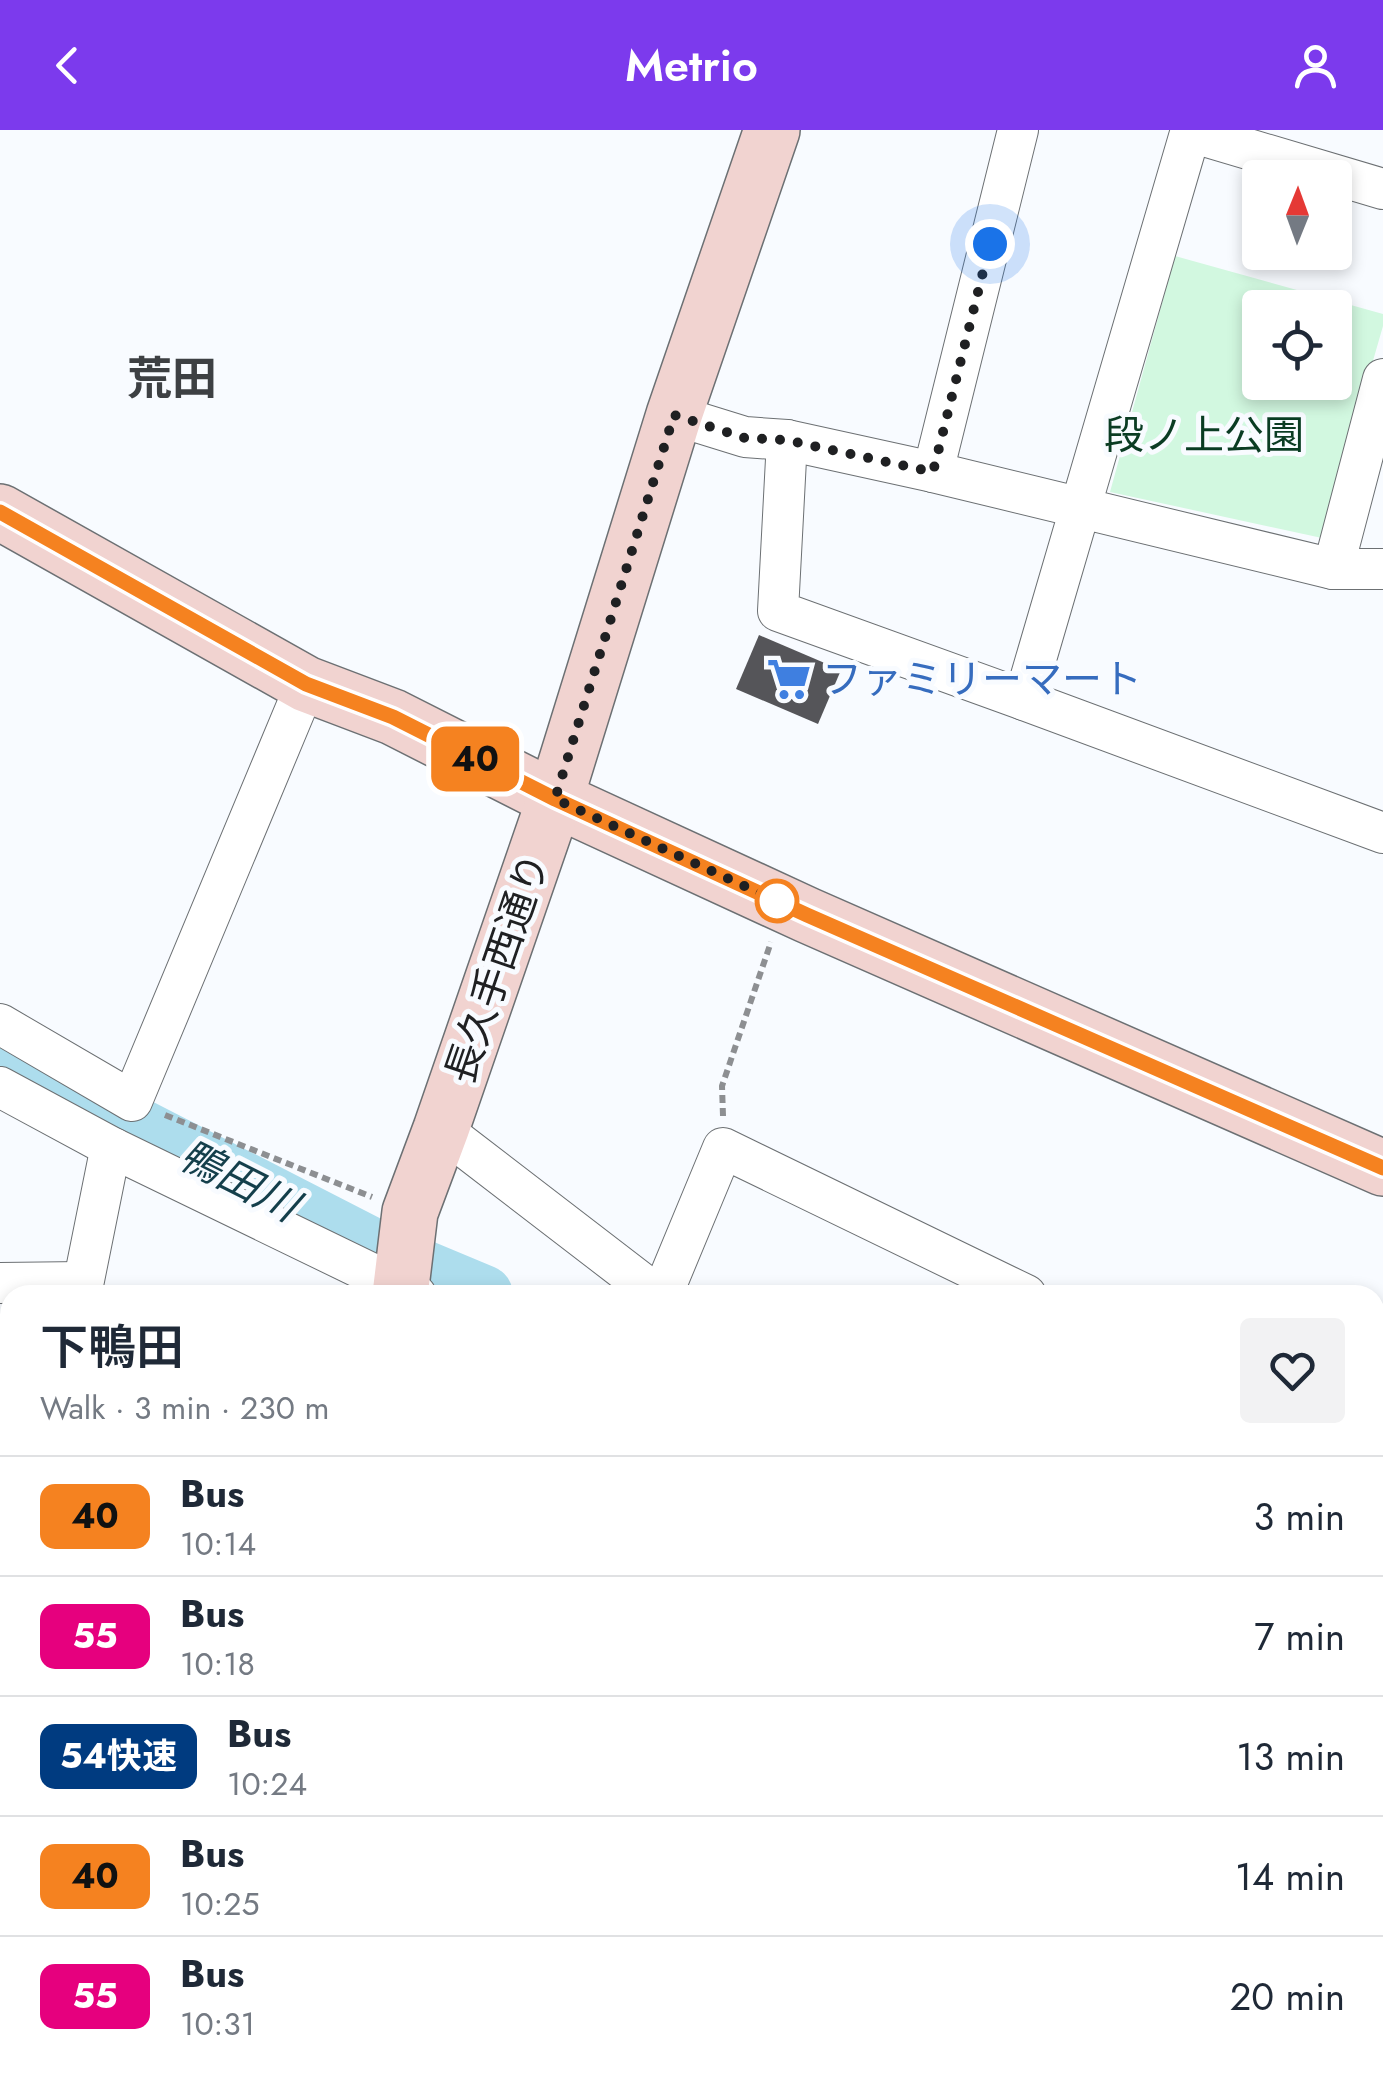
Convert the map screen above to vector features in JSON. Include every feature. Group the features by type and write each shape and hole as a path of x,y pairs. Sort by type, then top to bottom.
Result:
{"street":[{"name":"長久手西通り","path":"406,1285 410,1212 555,799 674,415 772,130"},
{"path":"933,472 1018,130"},
{"path":"1024,700 1191,131 1383,189"},
{"path":"1332,569 1383,379"},
{"path":"674,415 745,438 786,440 933,472 1332,569 1383,570"},
{"path":"786,440 778,611 1383,833"},
{"path":"0,512 306,684 393,717 555,799 807,915 1383,1168"},
{"path":"0,1024 132,1101 306,684"},
{"path":"0,1087 113,1148 392,1285"},
{"path":"441,1129 647,1285"},
{"path":"83,1285 113,1148"},
{"path":"664,1285 723,1148 1005,1285"},
{"path":"0,1283 33,1285"}],"path":[{"path":"723,1148 722,1086 775,930 807,915"},
{"path":"132,1101 410,1212"}],"green space":[{"name":"段ノ上公園","path":"1175,256 1297,290 1242,290 1242,400 1352,400 1352,305 1383,314 1383,326 1322,538 1110,492"}],"building":[{"name":"ファミリーマート","path":"759,635 841,670 818,724 736,689"}],"waterway":[{"name":"鴨田川","path":"0,1057 380,1252 459,1285"}],"bus line":[{"name":"40","path":"0,512 306,684 393,717 555,799 807,915 1383,1168"}],"place":[{"name":"ファミリーマート","path":"789,679"}],"district":[{"name":"荒田","path":"172,378"}],"route":[{"path":"777,901 555,799 674,415 745,438 786,440 933,472 990,244"}]}
